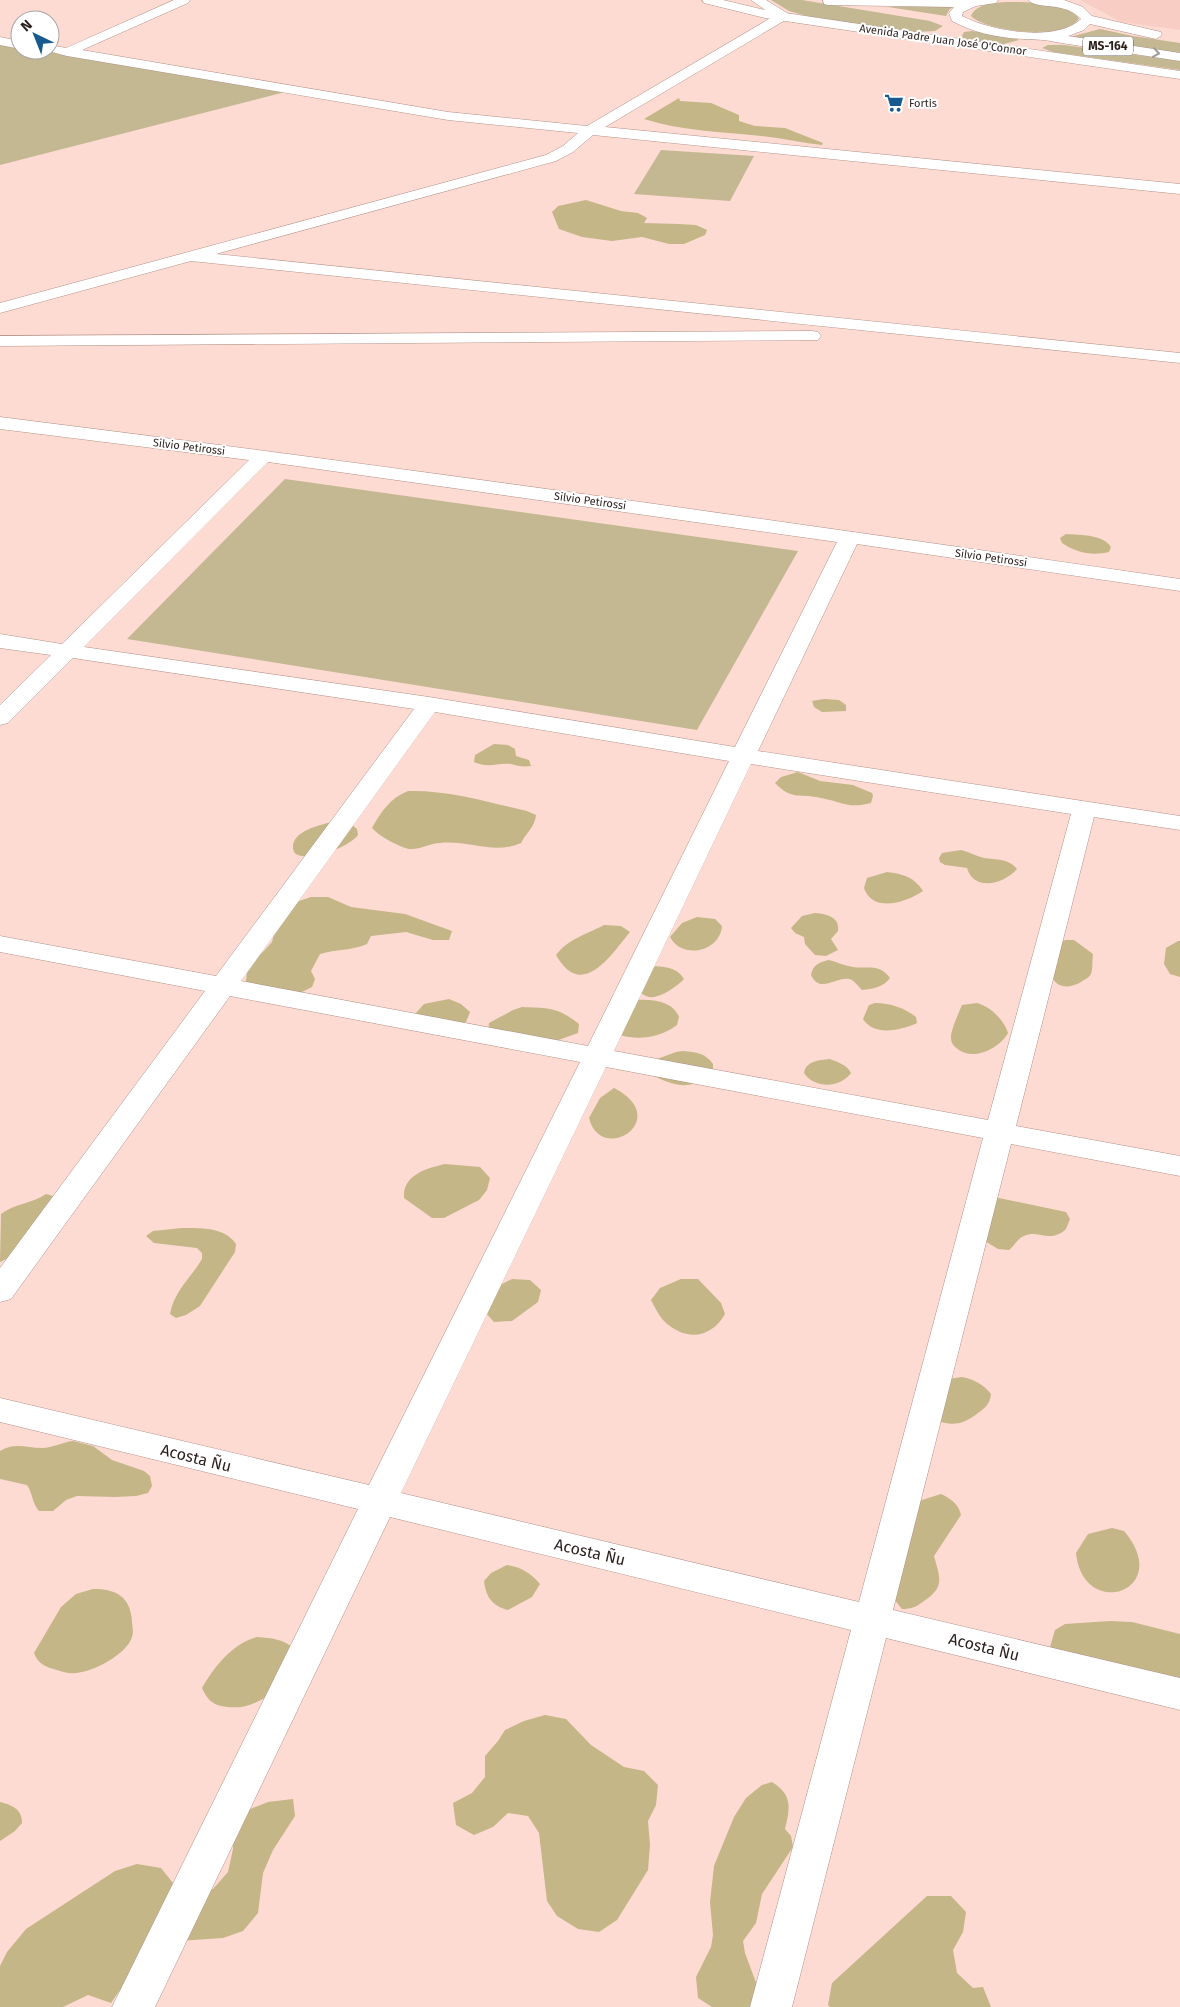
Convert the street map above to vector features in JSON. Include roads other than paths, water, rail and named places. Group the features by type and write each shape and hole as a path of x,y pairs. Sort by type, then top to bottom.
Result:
{"street":[{"path":"67,52 184,0"},
{"name":"Avenida Padre Juan José O'Connor","path":"708,0 783,16 1180,75"},
{"path":"0,308 551,158 568,149 590,130 783,16 757,0"},
{"path":"825,0 970,4"},
{"path":"825,0 922,15"},
{"path":"940,40 962,22 956,18 955,13 960,8 992,0"},
{"name":"MS-164","path":"1034,0 1057,2 1080,10 1088,19 1120,28 1171,37"},
{"name":"MS-164","path":"941,18 995,32 1037,35 1180,57"},
{"path":"1016,50 1037,35 1074,30 1085,25 1088,19"},
{"path":"60,51 448,116 1180,189"},
{"path":"188,256 1180,358"},
{"path":"0,341 954,335"},
{"name":"Silvio Petirossi","path":"4,427 264,456 850,537 1180,585"},
{"path":"0,718 264,456"},
{"path":"133,2007 850,537"},
{"path":"0,641 429,704 744,756 1180,823"},
{"path":"0,1291 429,704"},
{"path":"771,2007 1084,808"},
{"path":"0,944 1180,1166"},
{"name":"Acosta Ñu","path":"0,1410 1180,1694"}],"place":[{"name":"Fortis","path":"894,103"}]}
